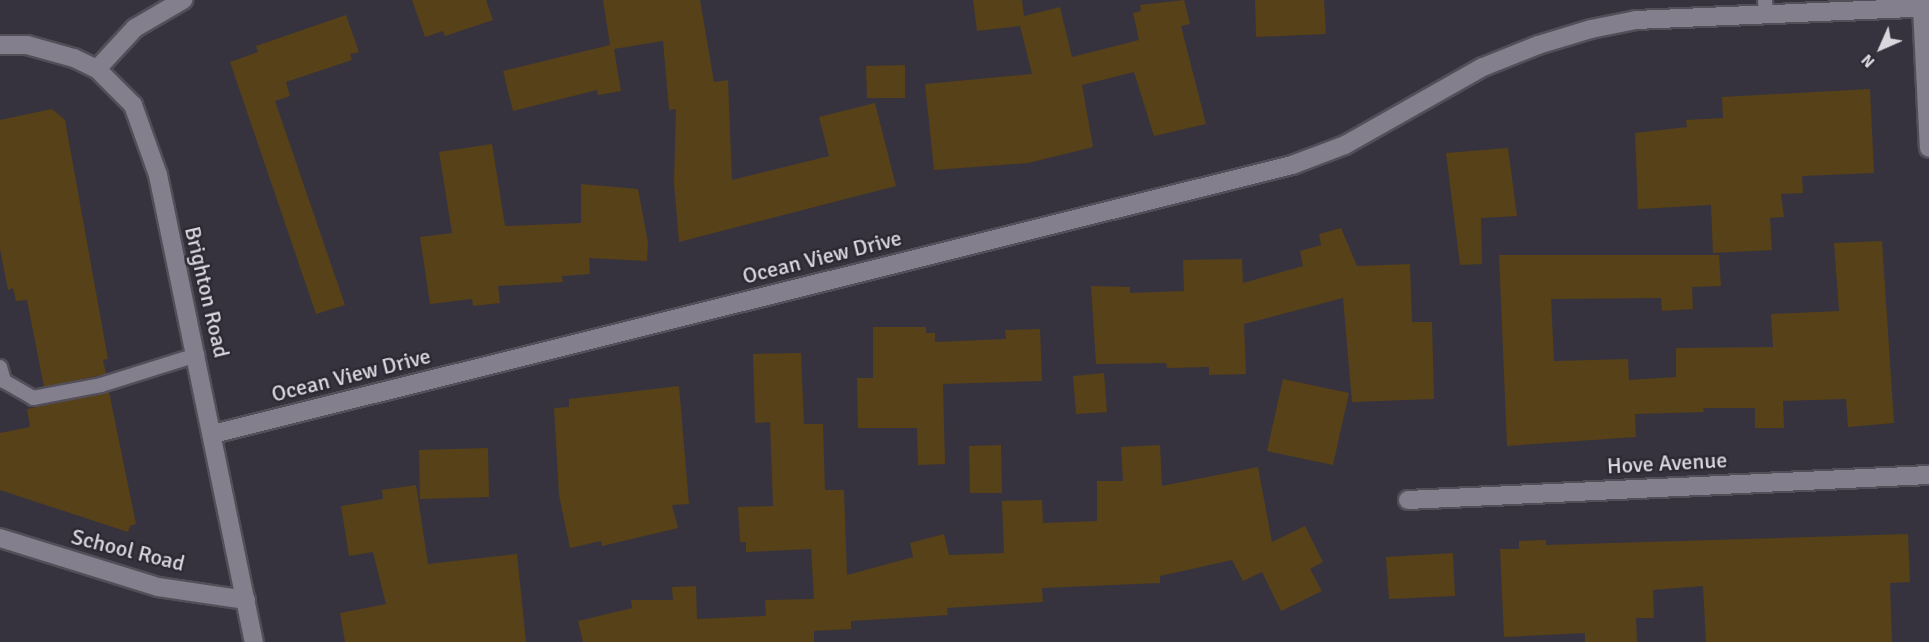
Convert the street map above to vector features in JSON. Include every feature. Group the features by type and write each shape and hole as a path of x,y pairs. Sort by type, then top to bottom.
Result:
{"street":[{"path":"97,69 135,28 183,0"},
{"name":"Ocean View Drive","path":"213,434 1292,165 1345,146 1483,67 1538,45 1591,29 1636,20 1765,7 1926,7"},
{"path":"1926,7 1929,148"},
{"name":"Brighton Road","path":"0,45 27,45 74,58 97,69 134,105 145,133 197,355 254,642"},
{"name":"Hove Avenue","path":"1408,500 1929,475"},
{"name":"School Road","path":"0,538 158,587 246,600"}],"lane":[{"path":"0,367 4,381 33,398 101,385 197,355"}],"building":[{"path":"412,0 486,0 493,20 445,36 443,31 425,37"},
{"path":"603,0 700,0 714,82 728,80 732,180 829,156 819,117 875,103 896,186 679,242 674,183 676,109 669,110 663,41 614,49 621,91 598,95 597,90 513,111 503,71 610,45"},
{"path":"973,0 1022,0 1024,16 1060,7 1072,57 1139,40 1133,13 1141,11 1140,5 1184,0 1190,24 1181,26 1206,124 1154,136 1134,72 1082,85 1093,147 1028,163 934,170 925,84 1032,74 1020,26 977,31"},
{"path":"1255,0 1324,0 1326,34 1256,37"},
{"path":"346,15 359,52 350,54 352,60 286,82 290,96 275,101 345,305 316,314 230,62 258,52 256,46"},
{"path":"905,65 905,98 867,98 866,66"},
{"path":"1870,89 1874,173 1802,176 1803,193 1781,194 1784,217 1770,218 1772,250 1713,253 1711,205 1638,209 1635,133 1687,127 1686,120 1723,118 1722,97"},
{"path":"52,109 65,120 108,359 103,360 106,374 44,387 27,300 16,301 13,288 8,290 0,249 0,120"},
{"path":"492,144 505,226 581,223 581,184 638,189 648,243 647,261 589,258 590,274 562,276 563,282 498,286 500,303 473,306 472,299 430,304 420,237 452,233 439,152"},
{"path":"1508,148 1517,216 1481,218 1482,264 1460,265 1446,153"},
{"path":"1341,228 1357,266 1410,264 1412,322 1432,322 1434,399 1352,402 1343,298 1244,324 1246,374 1209,375 1209,367 1167,368 1166,363 1096,364 1091,286 1130,287 1130,293 1184,291 1183,260 1242,259 1243,283 1303,266 1300,251 1321,245 1319,234"},
{"path":"1882,241 1894,423 1848,427 1846,399 1783,401 1784,428 1755,428 1755,408 1703,408 1704,412 1635,414 1636,437 1507,446 1499,255 1719,255 1721,286 1692,287 1693,309 1662,311 1661,298 1551,299 1554,361 1628,359 1629,380 1676,377 1676,348 1773,347 1771,314 1839,311 1834,243"},
{"path":"873,327 926,327 926,333 935,333 935,342 1006,339 1005,330 1040,329 1042,381 943,384 945,464 918,465 917,428 858,428 857,378 873,378"},
{"path":"801,353 804,424 823,424 825,490 844,490 847,575 913,557 910,543 944,534 949,555 1004,553 1002,501 1042,500 1043,523 1097,521 1097,481 1123,481 1121,447 1160,445 1162,486 1258,467 1272,542 1305,526 1323,562 1310,569 1322,591 1281,611 1262,572 1243,581 1232,560 1160,576 1160,583 1042,588 1043,602 947,608 948,615 851,621 851,629 814,631 814,642 583,642 578,621 632,608 631,600 673,600 672,587 696,586 697,619 766,616 765,600 814,599 811,549 746,552 746,542 740,542 738,507 773,506 770,422 755,423 753,354"},
{"path":"1104,373 1107,412 1076,414 1073,376"},
{"path":"1283,379 1349,393 1333,465 1267,451"},
{"path":"679,386 689,504 672,505 678,528 602,546 601,541 570,548 559,495 554,408 569,407 569,399"},
{"path":"109,392 136,524 130,526 128,532 0,490 0,433 30,427 27,409"},
{"path":"1001,445 1002,493 970,493 969,446"},
{"path":"488,448 489,497 420,499 419,450"},
{"path":"416,485 428,564 517,554 526,642 345,642 340,613 386,604 373,552 349,556 341,506 383,499 382,490"},
{"path":"1908,534 1910,582 1890,583 1892,642 1706,642 1703,586 1653,590 1654,618 1636,618 1637,642 1585,642 1585,633 1504,637 1500,549 1519,549 1519,541 1546,540 1546,545"},
{"path":"1453,553 1455,596 1389,599 1386,557"}]}
